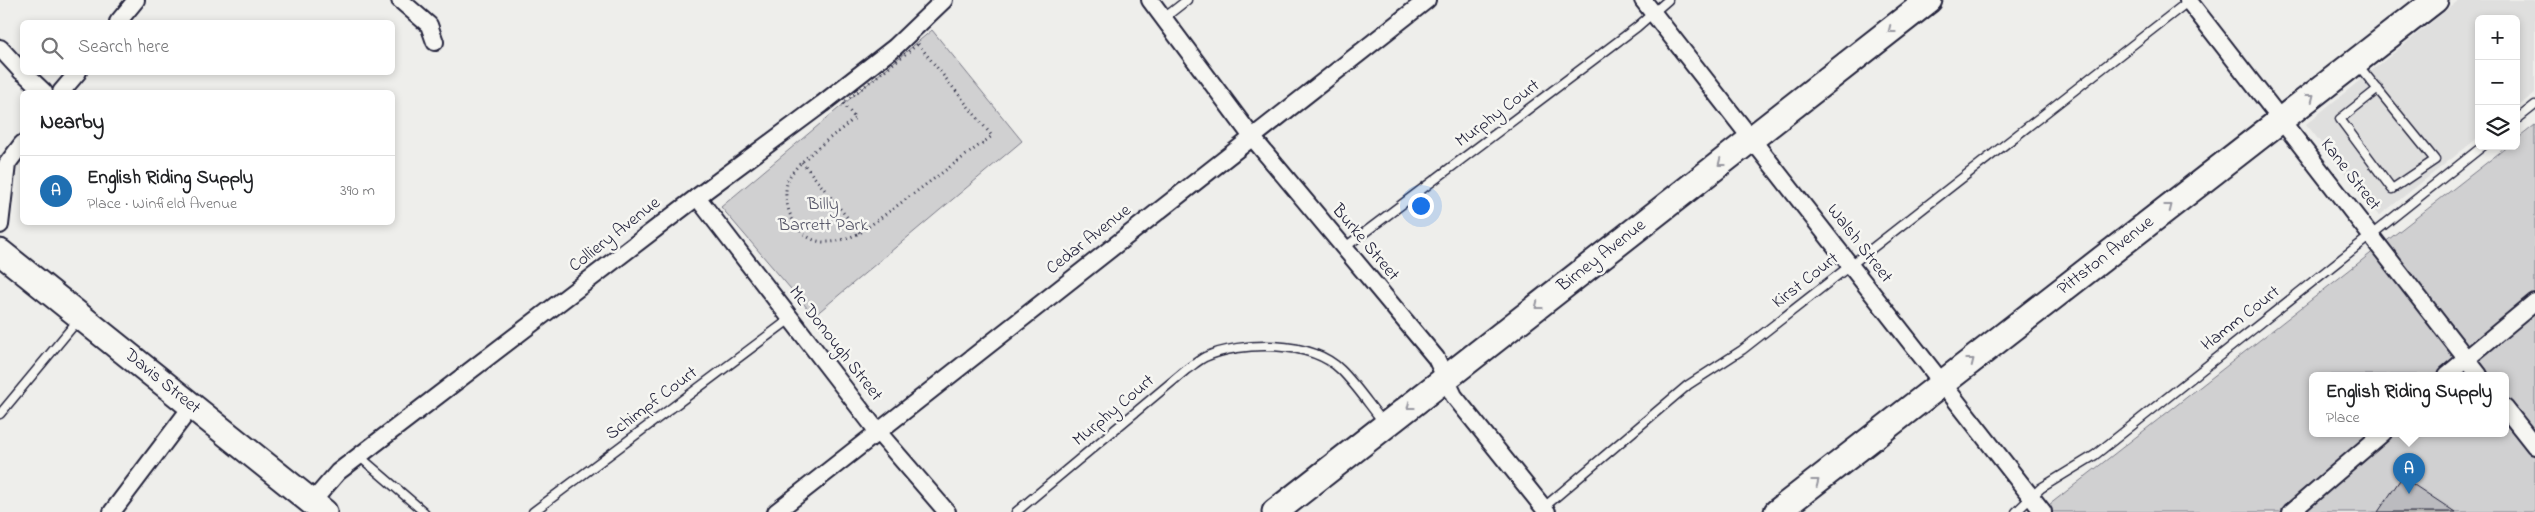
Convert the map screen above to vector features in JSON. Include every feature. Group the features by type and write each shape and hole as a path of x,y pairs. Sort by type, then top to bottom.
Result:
{"main road":[{"name":"Birney Avenue","path":"1275,512 1929,0"},
{"name":"Pittston Avenue","path":"1777,512 2435,0"},
{"name":"Davis Street","path":"0,252 318,507"}],"street":[{"path":"120,20 136,0"},
{"path":"400,0 429,24 435,42"},
{"name":"Colliery Avenue","path":"318,507 338,472 895,47 944,0"},
{"name":"Burke Street","path":"1150,0 1252,136 1343,249 1436,358 1454,396 1542,511"},
{"name":"Cedar Avenue","path":"776,512 1427,0"},
{"name":"Walsh Street","path":"1643,0 2043,512"},
{"name":"Kane Street","path":"2189,0 2477,372"},
{"path":"0,48 20,69"},
{"path":"26,75 42,90"},
{"path":"64,90 76,75"},
{"path":"0,225 4,165 20,146"},
{"name":"Mc Donough Street","path":"697,197 878,432 947,512"},
{"path":"2450,372 2535,302"},
{"path":"112,512 192,406"},
{"path":"2509,413 2535,446"},
{"path":"2294,511 2378,437"}],"lane":[{"path":"1164,18 1187,0"},
{"name":"Murphy Court","path":"1343,249 1654,14 1668,0"},
{"name":"Kirst Court","path":"1542,511 1688,385 1742,350 2189,0"},
{"path":"2355,62 2378,89 2436,160 2392,189 2340,119 2378,89"},
{"path":"2520,117 2535,104"},
{"name":"Hamm Court","path":"2016,512 2041,488 2095,455 2478,150"},
{"path":"0,414 80,317"},
{"name":"Schimpf Court","path":"533,512 790,319"},
{"name":"Murphy Court","path":"1016,512 1186,370 1205,357 1240,349 1280,346 1312,352 1340,368 1386,425"},
{"path":"359,456 424,512"}],"path":[{"path":"918,44 992,136 860,233 842,241 821,242 802,233 791,218 785,202 788,179 802,162 855,118 843,103 918,44"},
{"path":"802,162 860,233"}],"shaded area":[{"path":"2459,0 2535,0 2535,93 2520,105 2520,15 2475,15 2475,140 2379,216 2306,124"}],"green space":[{"name":"Billy Barrett Park","path":"932,30 1022,141 814,316 721,207"},
{"path":"2535,125 2535,512 2040,512 2503,150 2520,150 2520,137"}],"building":[{"path":"2402,477 2455,512 2378,512"}],"place":[{"name":"English Riding Supply","path":"2409,494"}]}
